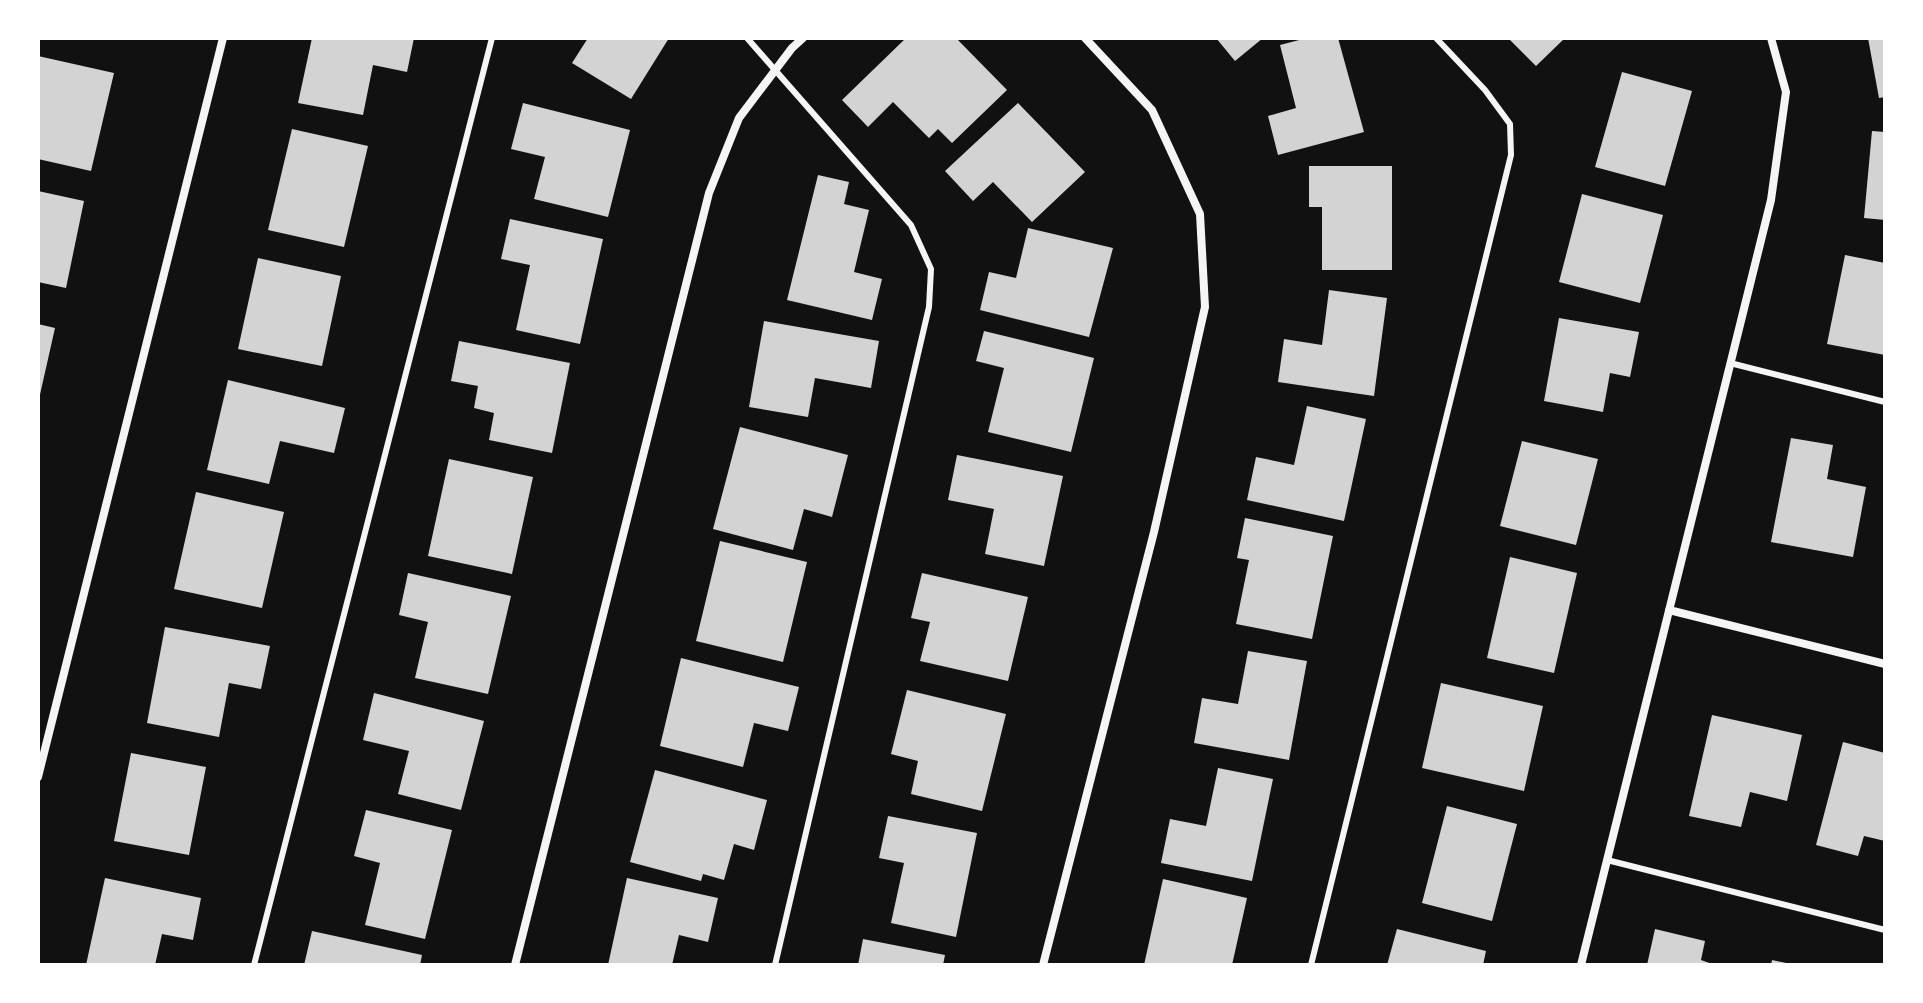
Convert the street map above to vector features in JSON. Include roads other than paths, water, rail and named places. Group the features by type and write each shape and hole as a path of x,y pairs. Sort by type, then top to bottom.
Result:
{"street":[{"path":"38,777 223,38"},
{"path":"515,965 709,193 739,118 803,38"},
{"path":"1043,965 1154,532 1205,307 1200,214 1152,110 1085,38"},
{"path":"1581,965 1771,200 1786,92 1771,38"},
{"path":"1669,610 1885,664"}],"lane":[{"path":"254,965 492,38"},
{"path":"747,38 911,225 931,269 929,307 775,965"},
{"path":"1311,965 1511,155 1510,124 1485,90 1436,38"},
{"path":"1730,363 1885,402"},
{"path":"1607,860 1885,930"}]}
